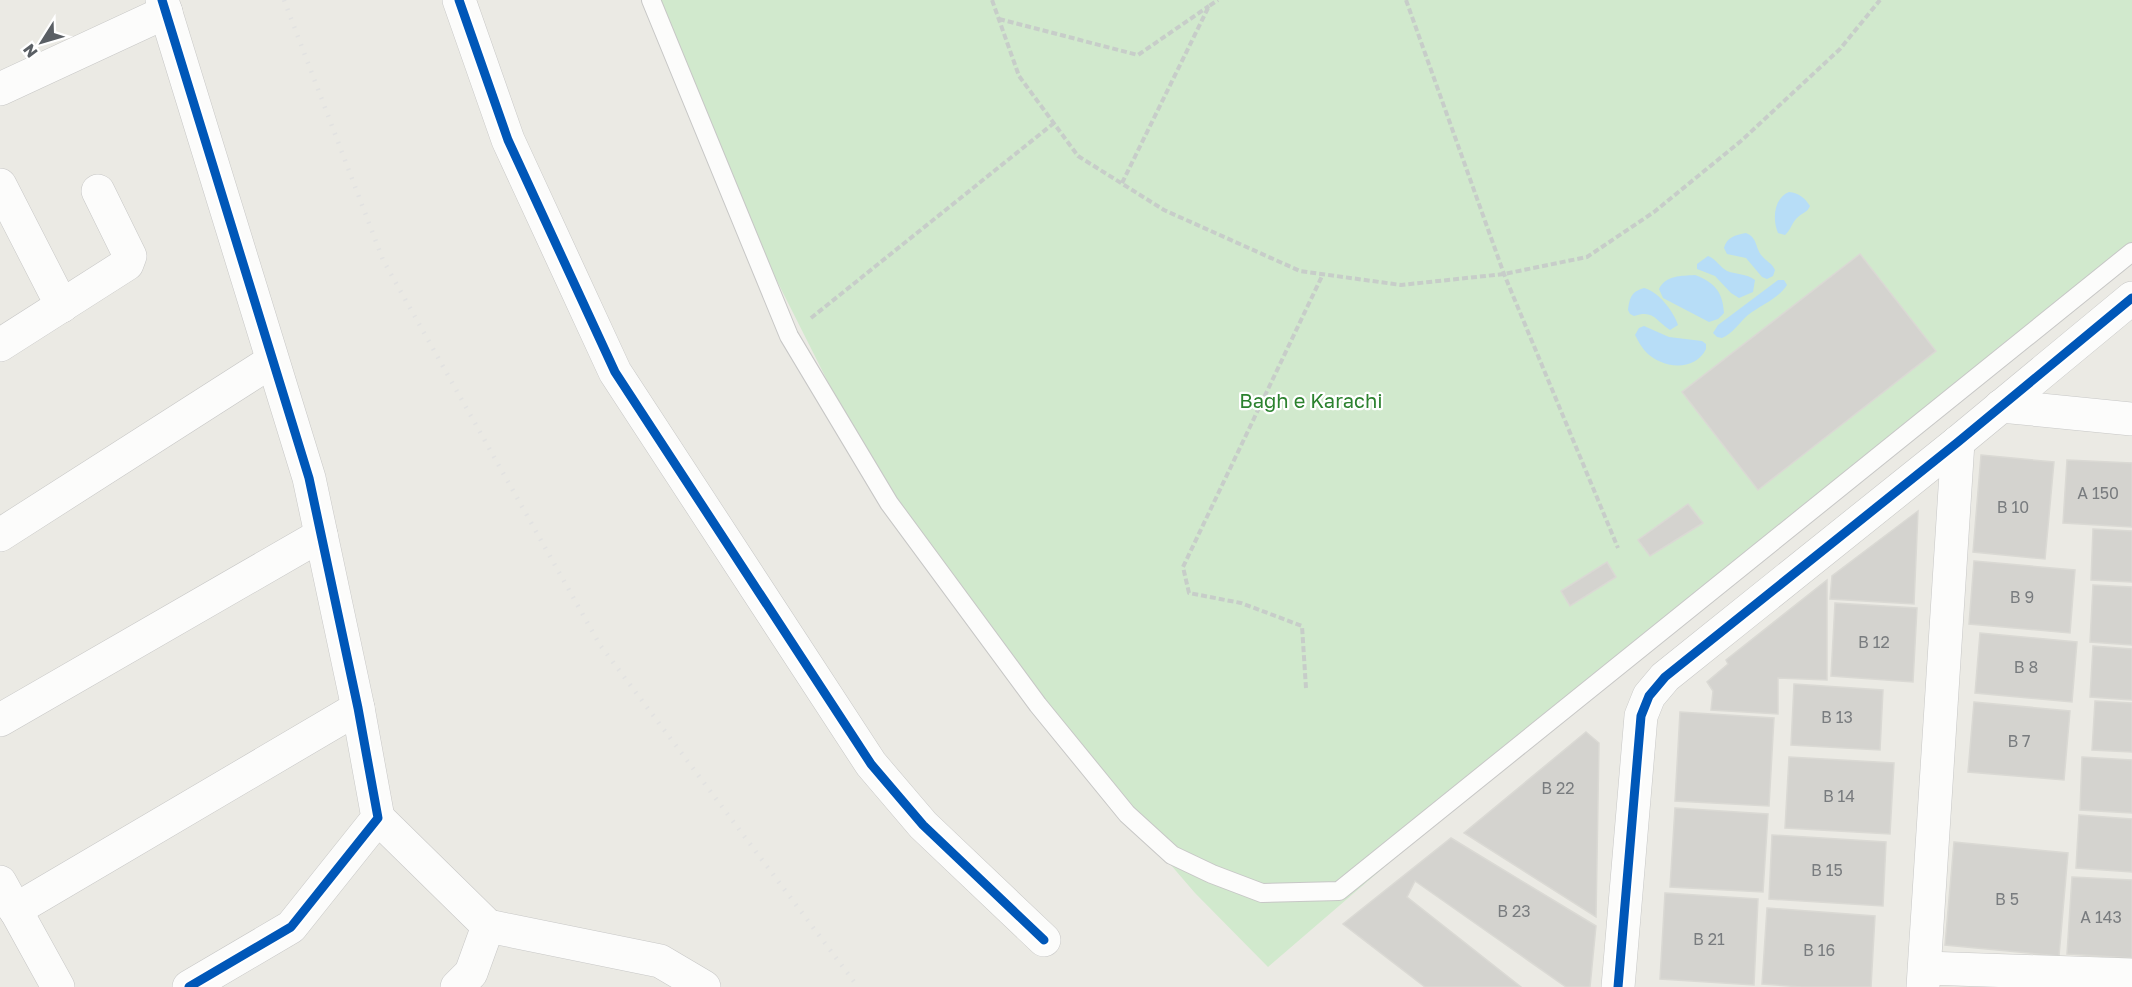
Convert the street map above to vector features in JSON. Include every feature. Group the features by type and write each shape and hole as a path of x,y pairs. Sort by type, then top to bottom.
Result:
{"street":[{"path":"459,0 508,140 615,372 871,764 922,825 1044,940"},
{"path":"0,89 164,6 309,478 358,708 378,818 488,926 660,961 704,987"},
{"path":"0,185 62,306"},
{"path":"0,345 130,260 98,191"},
{"path":"1618,987 1641,716 1649,696 1665,677 1958,442 2132,298"},
{"path":"0,535 272,361"},
{"path":"2001,406 2132,418"},
{"path":"1958,442 1924,977 2132,975"},
{"path":"0,720 321,536"},
{"path":"58,987 4,890 358,708"},
{"path":"189,987 291,927 378,818"},
{"path":"457,987 471,974 488,926"}],"lane":[{"path":"651,0 789,336 889,503 1038,705 1127,814 1172,855 1262,893 1339,891 2132,252"}],"path":[{"path":"992,0 1018,76 1078,156 1164,210 1300,271 1401,285 1504,274 1587,257 1654,212 1741,141 1840,50 1880,0"},
{"path":"998,19 1138,55 1218,0"},
{"path":"1406,0 1504,274 1618,548"},
{"path":"1122,183 1209,6"},
{"path":"789,336 1054,123"},
{"path":"1306,688 1302,626 1240,603 1189,593 1184,567 1323,274"}],"green space":[{"name":"Bagh e Karachi","path":"651,0 2132,0 2132,252 1597,684 1268,967 1195,893 1127,814 889,503 715,158"}],"water":[{"path":"1789,192 1801,196 1810,206 1796,219 1785,235 1778,233 1775,215 1780,199"},
{"path":"1746,233 1753,238 1760,253 1774,268 1773,276 1767,279 1762,277 1746,258 1727,254 1724,248 1727,241"},
{"path":"1708,256 1727,271 1755,280 1753,292 1739,298 1715,276 1697,269 1697,264"},
{"path":"1695,275 1712,285 1722,299 1724,313 1718,319 1709,322 1663,298 1659,289 1666,281 1674,277"},
{"path":"1778,280 1784,280 1787,285 1779,294 1748,315 1726,336 1717,337 1713,333 1718,325"},
{"path":"1644,288 1655,293 1665,303 1678,325 1670,330 1650,315 1630,314 1628,310 1632,296 1636,291"},
{"path":"1644,326 1669,337 1702,341 1706,344 1706,349 1694,362 1677,365 1660,362 1645,351 1635,335 1639,328"}],"building":[{"path":"1860,254 1936,351 1758,490 1682,392"},
{"path":"1981,455 2054,462 2045,559 1973,552"},
{"path":"2067,460 2132,463 2132,527 2063,523"},
{"path":"1688,504 1703,523 1650,556 1638,540"},
{"path":"1918,511 1914,604 1830,599 1832,576"},
{"path":"2093,529 2132,531 2132,582 2091,580"},
{"path":"1974,561 2075,570 2070,633 1969,624"},
{"path":"1607,562 1616,577 1570,606 1561,591"},
{"path":"1827,580 1827,680 1778,678 1778,714 1711,710 1713,691 1707,682 1728,664 1726,660"},
{"path":"2093,585 2132,587 2132,645 2090,642"},
{"path":"1835,603 1917,608 1913,682 1831,676"},
{"path":"1980,633 2077,642 2072,702 1975,693"},
{"path":"2093,646 2132,649 2132,700 2090,697"},
{"path":"1794,684 1883,690 1880,750 1791,745"},
{"path":"2095,701 2132,703 2132,752 2092,750"},
{"path":"1974,702 2070,711 2064,780 1968,772"},
{"path":"1680,712 1774,718 1769,806 1675,801"},
{"path":"1586,732 1599,743 1596,917 1464,833"},
{"path":"1789,757 1894,763 1890,834 1785,828"},
{"path":"2082,757 2132,760 2132,813 2080,810"},
{"path":"1675,808 1768,814 1763,892 1670,887"},
{"path":"2079,815 2132,819 2132,872 2076,868"},
{"path":"1772,835 1886,842 1883,906 1769,899"},
{"path":"1451,838 1596,926 1590,987 1566,987 1415,881 1407,897 1521,987 1425,987 1343,924"},
{"path":"1954,842 2068,853 2059,956 1945,945"},
{"path":"2072,877 2132,880 2132,958 2067,954"},
{"path":"1665,893 1758,899 1754,985 1660,979"},
{"path":"1767,908 1875,916 1871,987 1802,987 1762,984"}],"railway":[{"path":"284,0 383,260 600,645 858,987"}],"cycle path":[{"path":"162,0 309,478 358,708 378,818 291,927 189,987"},
{"path":"459,0 508,140 615,372 871,764 923,825 1044,940"},
{"path":"1618,987 1641,716 1649,696 1665,677 1958,442 2132,298"}]}
